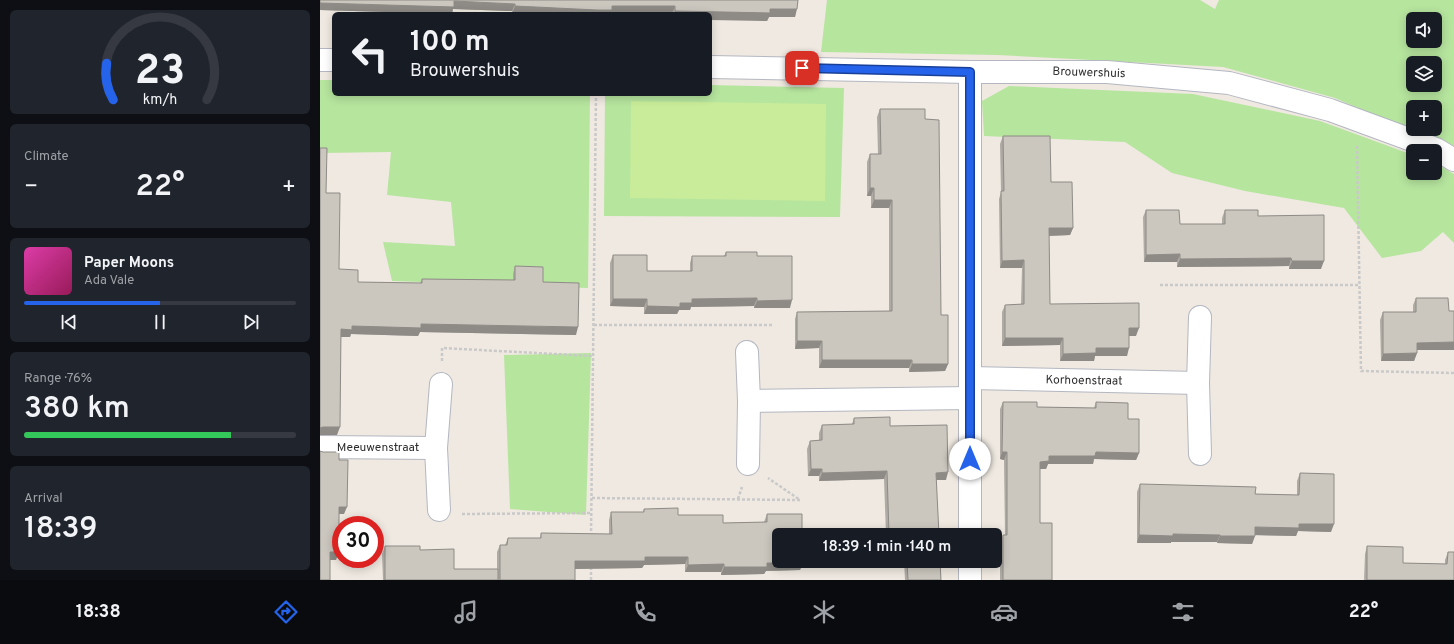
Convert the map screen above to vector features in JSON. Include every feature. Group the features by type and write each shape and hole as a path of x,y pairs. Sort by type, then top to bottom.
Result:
{"street":[{"path":"320,60 332,60"},
{"name":"Brouwershuis","path":"712,67 970,72 1107,72 1229,83 1330,110 1436,149 1454,160"},
{"path":"970,72 970,528"},
{"path":"1200,317 1198,383 1200,454"},
{"path":"747,352 749,401 748,464"},
{"name":"Korhoenstraat","path":"749,401 970,388 1198,383"},
{"name":"Meeuwenstraat","path":"439,510 436,448 440,384"},
{"name":"Meeuwenstraat","path":"320,448 436,448"},
{"path":"970,568 970,580"}],"path":[{"path":"591,543 596,96"},
{"path":"1357,120 1361,371 1454,373"},
{"path":"1160,285 1360,285"},
{"path":"594,325 774,326"},
{"path":"440,384 442,348 593,356"},
{"path":"592,498 800,500 748,464 738,499"},
{"path":"439,510 451,514 592,513"},
{"path":"591,565 591,580"}],"green space":[{"path":"827,0 1200,0 1215,9 1219,0 1454,0 1454,150 1422,136 1442,136 1442,100 1406,100 1406,129 1335,98 1223,67 997,55 821,52"},
{"path":"320,80 332,80 332,96 590,96 588,288 392,281 383,242 455,246 451,202 387,195 391,152 320,153"},
{"path":"712,85 844,88 840,217 604,216 605,96 712,96"},
{"path":"1009,86 1193,94 1320,121 1406,152 1406,180 1442,180 1442,167 1454,174 1454,243 1443,232 1421,251 1382,258 1344,208 1245,191 1172,173 1125,142 984,136 982,101"},
{"path":"631,101 826,104 825,201 630,198"},
{"path":"591,353 586,515 510,509 504,355"}],"building":[{"path":"320,0 798,0 797,9 770,9 770,13 675,11 675,6 612,6 612,10 597,10 454,1 454,7 320,3"},
{"path":"880,109 925,109 925,119 939,120 941,315 948,315 948,364 912,364 912,360 822,360 822,341 797,341 797,312 892,311 892,200 874,200 874,188 870,188 870,154 881,154"},
{"path":"1003,136 1050,136 1051,182 1072,182 1073,228 1049,228 1050,304 1139,303 1139,328 1129,328 1129,348 1096,348 1096,353 1063,354 1063,338 1005,338 1005,305 1024,304 1024,260 1002,261 1001,191 1004,191"},
{"path":"320,148 327,148 326,193 340,193 339,269 358,270 358,282 422,283 422,279 515,280 515,266 543,267 543,282 579,283 578,327 421,324 421,328 352,326 352,330 341,329 340,427 320,428"},
{"path":"1146,210 1179,210 1180,224 1225,224 1225,210 1258,210 1258,216 1324,215 1324,261 1292,261 1291,258 1180,259 1180,254 1146,255"},
{"path":"726,252 757,252 757,256 792,256 792,300 757,301 757,298 692,299 692,303 680,303 680,307 647,306 647,299 613,299 613,255 647,255 647,271 692,271 692,256 726,256"},
{"path":"1416,298 1448,298 1449,311 1454,311 1454,342 1417,343 1417,353 1383,354 1383,312 1416,312"},
{"path":"1003,402 1037,402 1037,407 1096,408 1096,402 1128,403 1128,419 1139,419 1139,453 1096,452 1095,456 1049,456 1049,461 1040,462 1040,523 1052,523 1052,580 1003,580 1003,535 1007,535 1007,452 1002,452"},
{"path":"890,417 890,426 947,425 948,472 936,473 939,528 889,528 887,471 822,473 822,469 811,469 810,441 822,440 822,425 854,424 854,418"},
{"path":"320,451 339,452 339,460 348,460 347,507 339,507 339,516 332,516 330,580 320,580"},
{"path":"1300,473 1334,474 1334,524 1299,524 1299,528 1255,527 1255,536 1173,534 1173,536 1139,535 1140,484 1256,487 1255,494 1299,495"},
{"path":"678,508 678,515 723,515 723,523 767,522 767,514 802,514 802,528 772,528 772,563 767,563 767,567 724,567 724,564 688,565 688,557 645,557 645,561 575,561 575,580 500,580 500,545 507,545 508,538 541,538 541,533 612,534 611,512 644,512 644,509"},
{"path":"385,546 420,546 420,550 454,549 454,569 498,569 498,580 385,580"},
{"path":"1367,546 1403,547 1403,563 1447,564 1448,552 1454,552 1454,580 1367,580"},
{"path":"907,568 940,568 941,580 908,580"}],"route":[{"path":"802,68 970,72 970,459"}]}
